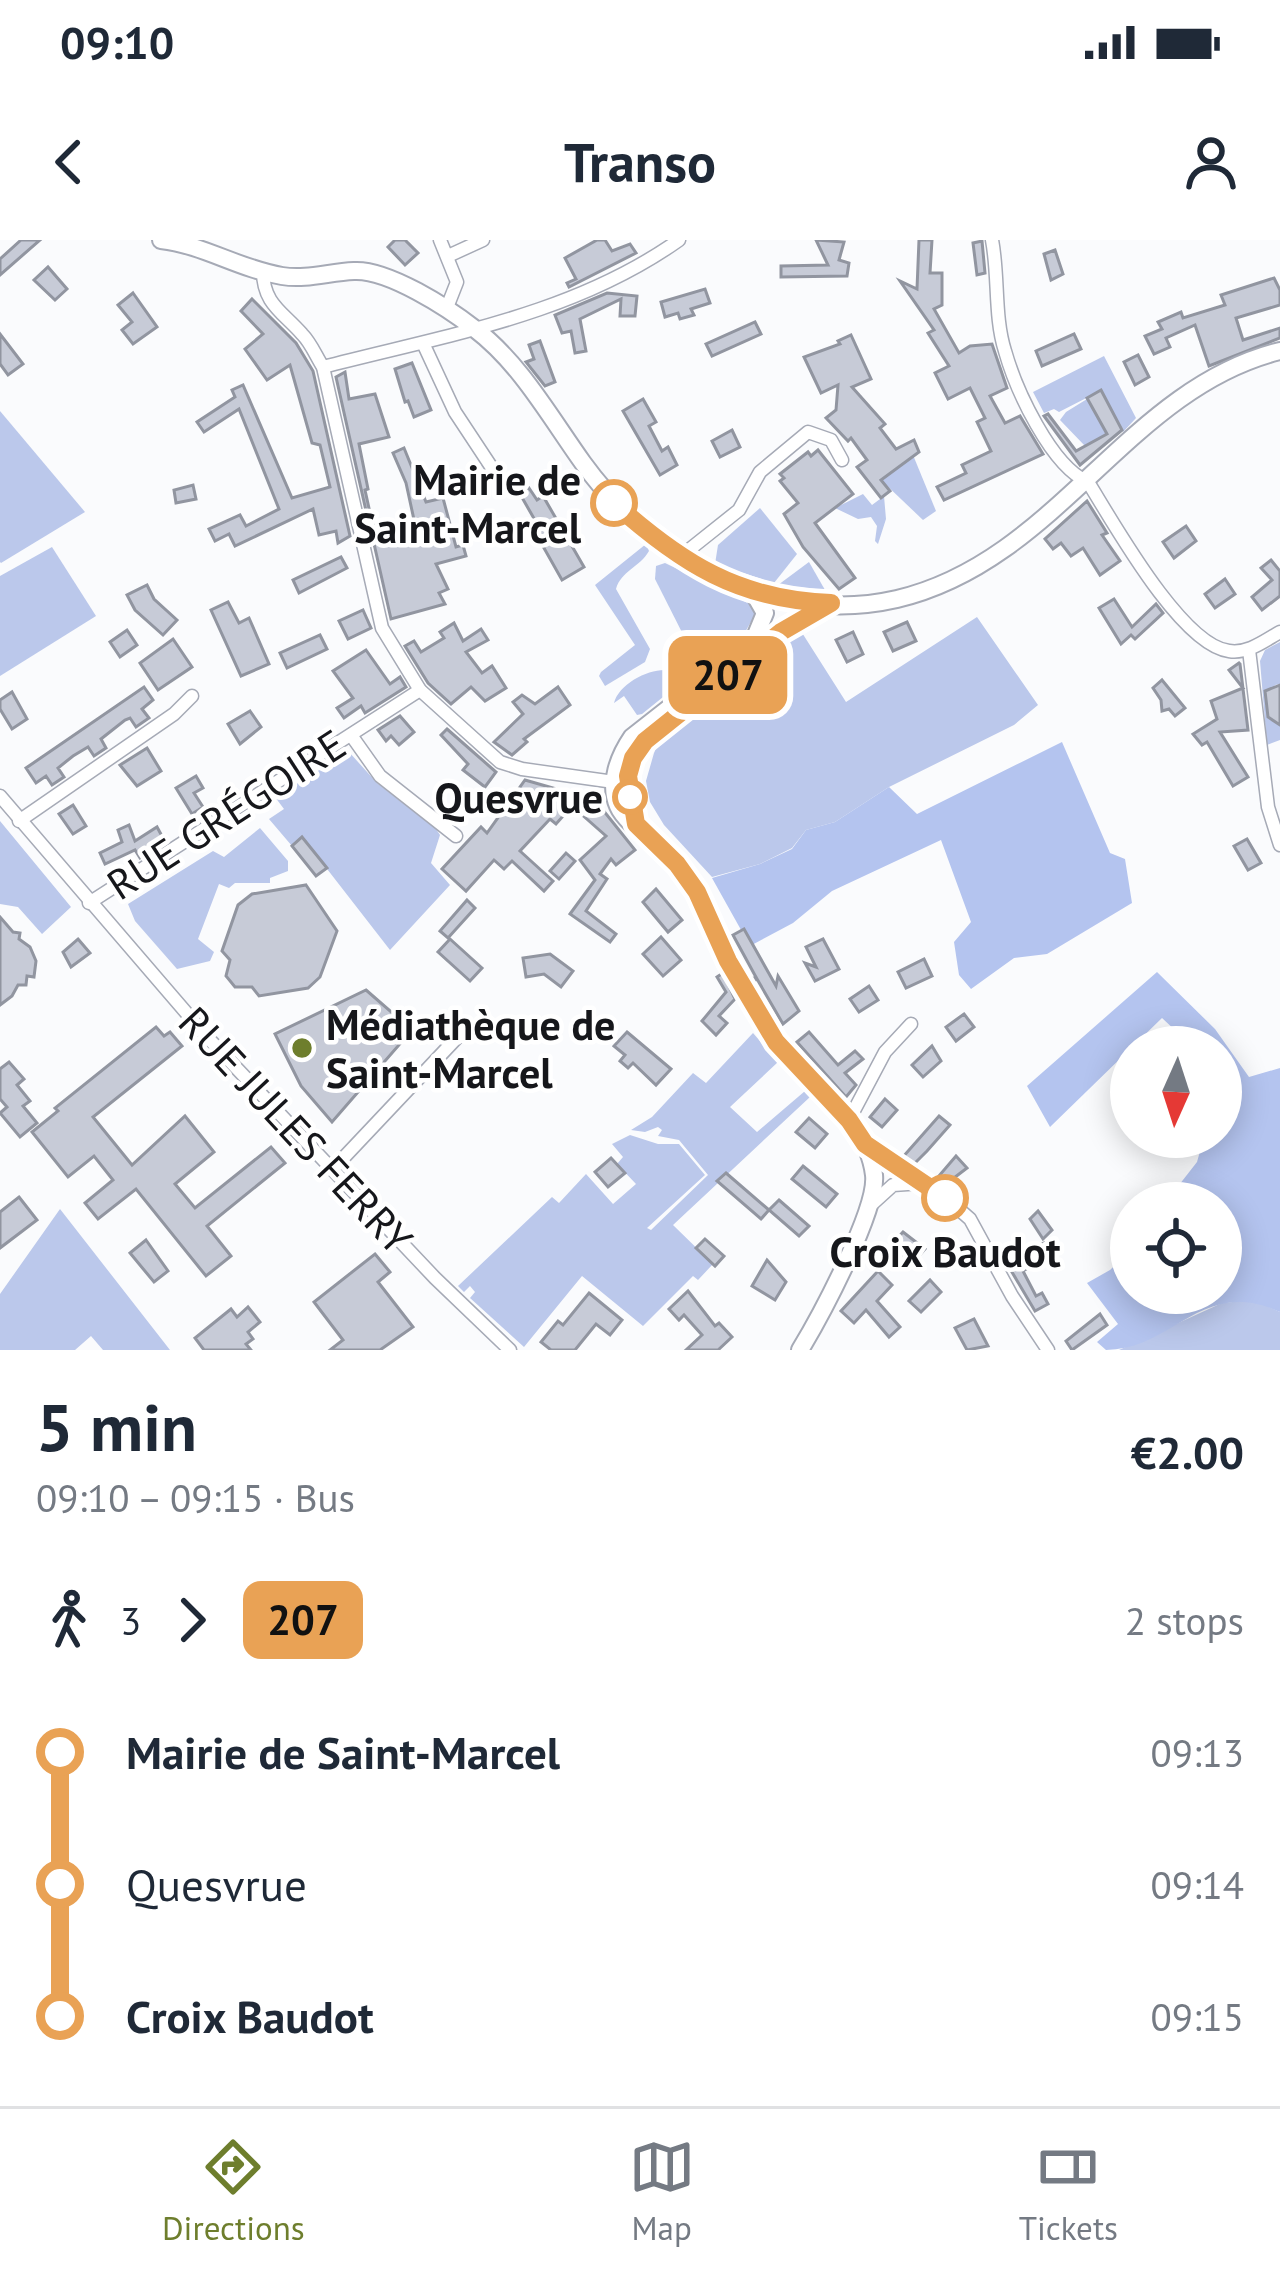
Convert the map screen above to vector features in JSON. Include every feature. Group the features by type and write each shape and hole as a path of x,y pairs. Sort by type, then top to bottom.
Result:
{"street":[{"path":"440,240 458,282 446,310"},
{"path":"448,256 483,240"},
{"path":"322,367 478,331 610,283 679,240"},
{"path":"992,240 1004,350 1051,448 1072,475 1088,482 1159,593 1212,646 1249,650 1280,632"},
{"path":"173,241 285,277 320,278 359,270 404,285 478,331 538,396 614,503 680,557 786,602 894,600 953,580 992,559 1088,482 1156,416 1215,373 1280,351"},
{"path":"263,272 265,295 300,331 322,367 382,628 420,690 500,762 522,770 622,783"},
{"path":"423,343 455,412 492,468"},
{"path":"680,557 740,510 760,472 808,432 831,440 842,460"},
{"path":"752,591 765,613 753,642 632,737 621,753 622,783 636,824 677,864 697,892 728,961 776,1042 849,1120 865,1144 875,1176 871,1205 800,1350"},
{"path":"781,632 786,602"},
{"path":"622,783 645,741 781,632 831,603"},
{"path":"1249,650 1268,807 1280,845"},
{"name":"RUE GRÉGOIRE","path":"0,796 89,903 420,690"},
{"path":"19,821 192,696"},
{"path":"351,735 380,776 457,836"},
{"name":"RUE JULES FERRY","path":"89,903 208,1038 435,1278 510,1350"},
{"path":"849,1120 885,1052 911,1024"},
{"path":"333,1169 468,1026"},
{"path":"865,1144 929,1184 970,1219 1048,1350"},
{"path":"871,1205 893,1185 929,1184"}],"shaded area":[{"path":"1104,356 1136,418 1123,432 1119,426 1085,446 1060,420 1100,391 1059,412 1044,413 1033,392"},
{"path":"0,411 85,512 1,563 0,562"},
{"path":"913,455 936,511 923,520 881,480"},
{"path":"863,494 872,505 884,496 886,519 878,544 871,517 858,519 835,508"},
{"path":"760,508 797,554 774,583 715,564 718,545"},
{"path":"646,544 649,551 616,589 650,649 645,662 605,686 601,672 635,645 595,585"},
{"path":"52,547 96,616 0,676 0,576"},
{"path":"809,562 825,590 778,585"},
{"path":"665,563 750,604 756,613 744,634 700,668 655,579 656,566"},
{"path":"977,617 1038,705 1014,725 889,787 835,822 806,830 792,848 760,864 712,877 664,825 650,802 646,781 661,737 799,628 846,702"},
{"path":"1280,642 1280,684 1265,704 1272,720 1280,716 1280,740 1267,745 1260,661 1265,650"},
{"path":"666,670 671,676 664,681 668,693 642,714 637,715 624,696 614,703 635,679"},
{"path":"1062,742 1110,853 1125,859 1132,903 1047,954 1014,958 971,989 959,975 954,942 971,922 941,840 832,891 793,923 750,946 712,878 792,849 806,830 835,822 889,787 917,814"},
{"path":"349,752 377,783 440,835 431,863 450,885 390,950 303,838 292,846 269,819 284,809 275,797"},
{"path":"0,821 71,907 42,934 18,907 0,904"},
{"path":"260,828 288,861 288,871 270,878 270,883 235,883 229,888 219,884 198,939 214,952 210,961 177,969 135,921 128,904 213,851 224,857"},
{"path":"1157,972 1212,1026 1171,1026 1162,1018 1154,1026 1110,1026 1110,1069 1050,1127 1027,1086"},
{"path":"753,1033 778,1062 730,1107 757,1132 805,1091 810,1097 673,1225 713,1264 698,1280 693,1276 643,1326 582,1276 524,1347 470,1298 475,1292 470,1286 464,1292 458,1286 552,1197 559,1203 586,1174 613,1204 636,1184 617,1164 623,1157 612,1144 630,1135 658,1144 679,1144 705,1175 647,1228 651,1230 708,1175 679,1140 658,1136 662,1130 658,1127 631,1130 652,1117 693,1073 706,1083"},
{"path":"1242,1067 1249,1077 1280,1068 1280,1312 1242,1303 1242,1182 1181,1182 1198,1158 1242,1158"},
{"path":"60,1209 170,1350 103,1350 91,1336 75,1350 0,1350 0,1294"},
{"path":"1110,1270 1110,1313 1087,1283"},
{"path":"1254,1300 1280,1312 1280,1350 1119,1350 1198,1314 1242,1314 1242,1301"},
{"path":"1110,1314 1197,1314 1130,1347 1106,1350 1097,1342 1118,1324"}],"building":[{"path":"21,240 40,240 0,275 0,259"},
{"path":"395,240 405,240 418,253 405,265 388,247"},
{"path":"605,240 612,251 630,244 636,253 569,287 567,283 576,279 565,258"},
{"path":"816,240 844,242 839,260 849,263 847,276 781,277 781,266 828,265"},
{"path":"919,240 932,240 930,273 942,273 942,305 934,309 959,353 970,346 992,344 1007,388 990,396 1005,423 1020,416 1043,454 944,500 937,487 966,473 962,465 991,451 977,422 985,418 970,388 948,399 935,373 949,366 928,333 934,330 900,281 917,289"},
{"path":"982,241 985,273 977,275 973,243"},
{"path":"1055,250 1063,274 1051,280 1044,254"},
{"path":"48,267 67,289 55,300 34,280"},
{"path":"1274,278 1280,305 1236,318 1243,340 1280,328 1280,338 1209,366 1195,325 1166,338 1170,347 1154,354 1145,336 1162,329 1158,322 1181,312 1183,318 1225,305 1221,295"},
{"path":"705,289 710,303 691,309 694,315 665,317 661,302"},
{"path":"133,293 157,327 133,344 122,330 132,322 118,305"},
{"path":"607,293 637,296 635,316 620,316 621,299 580,319 586,351 575,353 571,331 562,333 555,315"},
{"path":"252,299 296,343 313,371 350,536 338,543 336,531 319,535 313,509 235,546 229,534 215,541 209,529 240,515 246,526 279,509 239,409 204,432 197,422 235,397 232,390 243,385 292,498 330,487 290,365 267,380 245,349 263,334 241,311"},
{"path":"755,322 761,334 712,356 706,344"},
{"path":"0,334 23,364 8,375 0,364"},
{"path":"1074,334 1081,349 1042,366 1036,351"},
{"path":"851,335 871,379 852,387 885,424 880,428 896,449 914,440 919,452 881,480 890,491 881,498 857,467 867,460 851,438 848,441 826,418 836,410 838,385 821,393 804,357"},
{"path":"540,341 555,382 545,386 526,362 534,359 529,345"},
{"path":"1138,355 1149,377 1135,385 1124,362"},
{"path":"412,363 431,410 414,417 395,369"},
{"path":"345,372 349,399 375,394 389,437 359,444 369,524 336,377"},
{"path":"1101,390 1122,430 1080,465 1044,416 1048,414 1076,451 1107,434 1087,398"},
{"path":"643,399 656,422 649,426 662,451 668,447 677,465 660,475 623,411"},
{"path":"732,430 740,447 720,457 712,441"},
{"path":"404,448 426,502 443,498 456,547 463,545 466,556 436,564 448,589 439,593 445,604 391,619 370,526 376,524 378,532 416,529 406,483 393,453"},
{"path":"818,450 853,494 815,523 855,578 839,589 803,547 784,514 798,503 780,481 784,478 780,474 808,452 811,456"},
{"path":"193,485 196,499 176,503 174,490"},
{"path":"529,488 537,500 543,496 584,567 562,580 531,525 536,522 520,494"},
{"path":"1087,501 1120,561 1100,575 1083,548 1071,556 1061,543 1053,549 1045,539"},
{"path":"1186,526 1196,541 1174,558 1163,542"},
{"path":"341,557 347,568 299,593 293,580"},
{"path":"1271,560 1280,571 1280,596 1262,610 1252,597 1272,580 1261,568"},
{"path":"1225,579 1235,594 1215,608 1205,594"},
{"path":"147,585 154,599 177,620 163,635 135,610 127,595"},
{"path":"1114,599 1132,627 1156,604 1163,613 1135,639 1131,635 1121,644 1099,608"},
{"path":"228,602 239,623 249,618 269,664 241,676 211,610"},
{"path":"363,610 371,628 348,639 339,621"},
{"path":"907,622 916,641 893,651 884,632"},
{"path":"454,623 463,641 481,629 488,640 466,652 482,673 492,666 506,688 485,701 471,687 451,704 428,683 405,646 414,641 421,652 444,638 440,632"},
{"path":"127,630 137,645 120,657 110,642"},
{"path":"853,632 863,654 847,662 836,640"},
{"path":"320,635 327,649 287,668 280,653"},
{"path":"173,639 192,667 158,690 140,663"},
{"path":"366,650 390,684 400,677 406,687 365,713 361,706 344,718 337,708 353,698 333,671"},
{"path":"1240,664 1243,688 1229,670"},
{"path":"1162,680 1185,708 1175,716 1169,709 1162,711 1153,688"},
{"path":"1280,685 1280,725 1268,717 1265,691"},
{"path":"144,687 153,700 142,709 149,718 136,727 130,718 125,720 101,739 106,748 94,756 88,747 73,756 58,768 64,777 52,785 46,776 36,783 26,768"},
{"path":"558,687 570,705 524,739 527,742 512,755 494,742 523,714 513,702 522,695 535,704"},
{"path":"1243,688 1248,730 1220,732 1248,777 1233,786 1207,742 1202,745 1193,734 1217,719 1211,701"},
{"path":"12,692 27,719 12,729 0,700"},
{"path":"250,711 261,727 240,744 228,724"},
{"path":"400,716 414,732 399,745 391,736 386,741 378,730"},
{"path":"447,729 496,772 485,787 463,770 468,764 441,735"},
{"path":"147,748 161,771 137,786 120,765"},
{"path":"196,776 203,788 194,793 203,807 192,814 176,788"},
{"path":"525,780 595,800 635,850 616,865 611,859 600,874 607,879 586,911 616,934 610,942 570,914 595,880 580,860 606,836 572,806 556,824 550,819 520,851 553,881 544,891 512,861 504,869 494,860 466,891 442,869 481,827 487,833"},
{"path":"73,805 86,826 73,834 59,814"},
{"path":"129,825 135,841 157,827 163,838 140,858 135,850 105,864 100,853 122,842 118,830"},
{"path":"302,837 327,868 316,876 292,846"},
{"path":"1247,839 1261,863 1248,870 1234,846"},
{"path":"566,853 575,861 559,879 550,871"},
{"path":"306,885 337,931 320,977 308,988 259,996 252,987 235,987 226,976 230,960 222,951 238,905 252,894"},
{"path":"656,889 682,920 668,932 643,902"},
{"path":"467,900 475,908 448,938 440,931"},
{"path":"0,917 20,933 19,939 30,947 36,961 34,977 27,976 26,985 18,985 0,1005"},
{"path":"744,929 776,986 778,976 799,1011 783,1024 733,935"},
{"path":"661,937 681,960 663,976 643,954"},
{"path":"78,939 90,953 71,967 63,952"},
{"path":"450,939 482,968 470,981 438,952"},
{"path":"823,939 839,969 815,981 805,963 816,967 806,947"},
{"path":"550,954 573,971 561,987 544,974 526,977 523,958"},
{"path":"924,959 932,976 906,988 898,972"},
{"path":"723,973 735,999 719,1016 727,1023 716,1035 702,1021 726,992 717,977"},
{"path":"869,986 878,1000 859,1012 850,999"},
{"path":"366,990 412,1030 332,1122 301,1086 275,1034"},
{"path":"964,1014 974,1027 956,1041 946,1027"},
{"path":"156,1027 164,1036 170,1032 182,1046 93,1117 132,1165 185,1116 214,1152 175,1184 195,1208 271,1147 285,1163 207,1226 231,1256 206,1276 136,1189 98,1219 85,1203 113,1180 94,1156 68,1177 32,1132"},
{"path":"627,1032 671,1069 656,1085 633,1063 628,1068 620,1061 625,1055 614,1046"},
{"path":"809,1032 838,1065 855,1051 863,1059 845,1073 856,1085 846,1097 797,1042"},
{"path":"932,1046 941,1061 923,1077 912,1065"},
{"path":"9,1062 24,1079 17,1085 30,1101 23,1106 37,1123 20,1137 0,1113 7,1107 0,1099 0,1069"},
{"path":"885,1099 897,1110 882,1127 870,1117"},
{"path":"939,1116 950,1125 914,1164 902,1158"},
{"path":"809,1118 827,1134 815,1148 796,1132"},
{"path":"956,1156 967,1168 946,1184 938,1177"},
{"path":"611,1158 625,1173 608,1187 595,1172"},
{"path":"803,1166 837,1194 826,1207 792,1179"},
{"path":"726,1173 769,1210 761,1219 717,1181"},
{"path":"19,1197 37,1220 0,1248 0,1212"},
{"path":"779,1200 809,1226 799,1236 769,1210"},
{"path":"1038,1211 1052,1230 1043,1239 1030,1219"},
{"path":"903,1232 925,1249 911,1265 891,1252 890,1246"},
{"path":"705,1239 724,1256 715,1266 696,1248"},
{"path":"146,1240 168,1271 154,1282 130,1253"},
{"path":"1046,1242 1052,1253 1023,1271 1036,1296 1042,1293 1048,1304 1035,1311 1006,1262"},
{"path":"375,1254 390,1272 378,1282 413,1327 380,1350 330,1350 343,1340 314,1302"},
{"path":"767,1260 786,1282 775,1300 752,1286"},
{"path":"878,1271 892,1285 877,1301 900,1327 889,1337 866,1310 854,1323 841,1311"},
{"path":"930,1280 941,1292 921,1312 909,1301"},
{"path":"688,1291 715,1326 719,1323 732,1337 718,1350 686,1350 702,1335 684,1315 679,1320 669,1309"},
{"path":"589,1293 622,1320 610,1335 596,1324 575,1350 551,1350 541,1342 558,1321 563,1325"},
{"path":"248,1307 260,1322 248,1332 253,1339 246,1344 251,1350 204,1350 195,1338 231,1309 237,1317"},
{"path":"1100,1314 1107,1325 1072,1350 1066,1341"},
{"path":"974,1319 988,1346 967,1350 955,1328"}],"bus line":[{"name":"207","path":"614,503 661,545 752,591 786,602 831,603 781,632 645,741 628,776 630,796 636,824 677,864 697,892 728,961 776,1042 849,1120 865,1144 945,1198"}],"place":[{"name":"Mairie de Saint-Marcel","path":"614,503"},
{"name":"Quesvrue","path":"630,797"},
{"name":"Médiathèque de Saint-Marcel","path":"302,1048"},
{"name":"Croix Baudot","path":"945,1198"}]}
